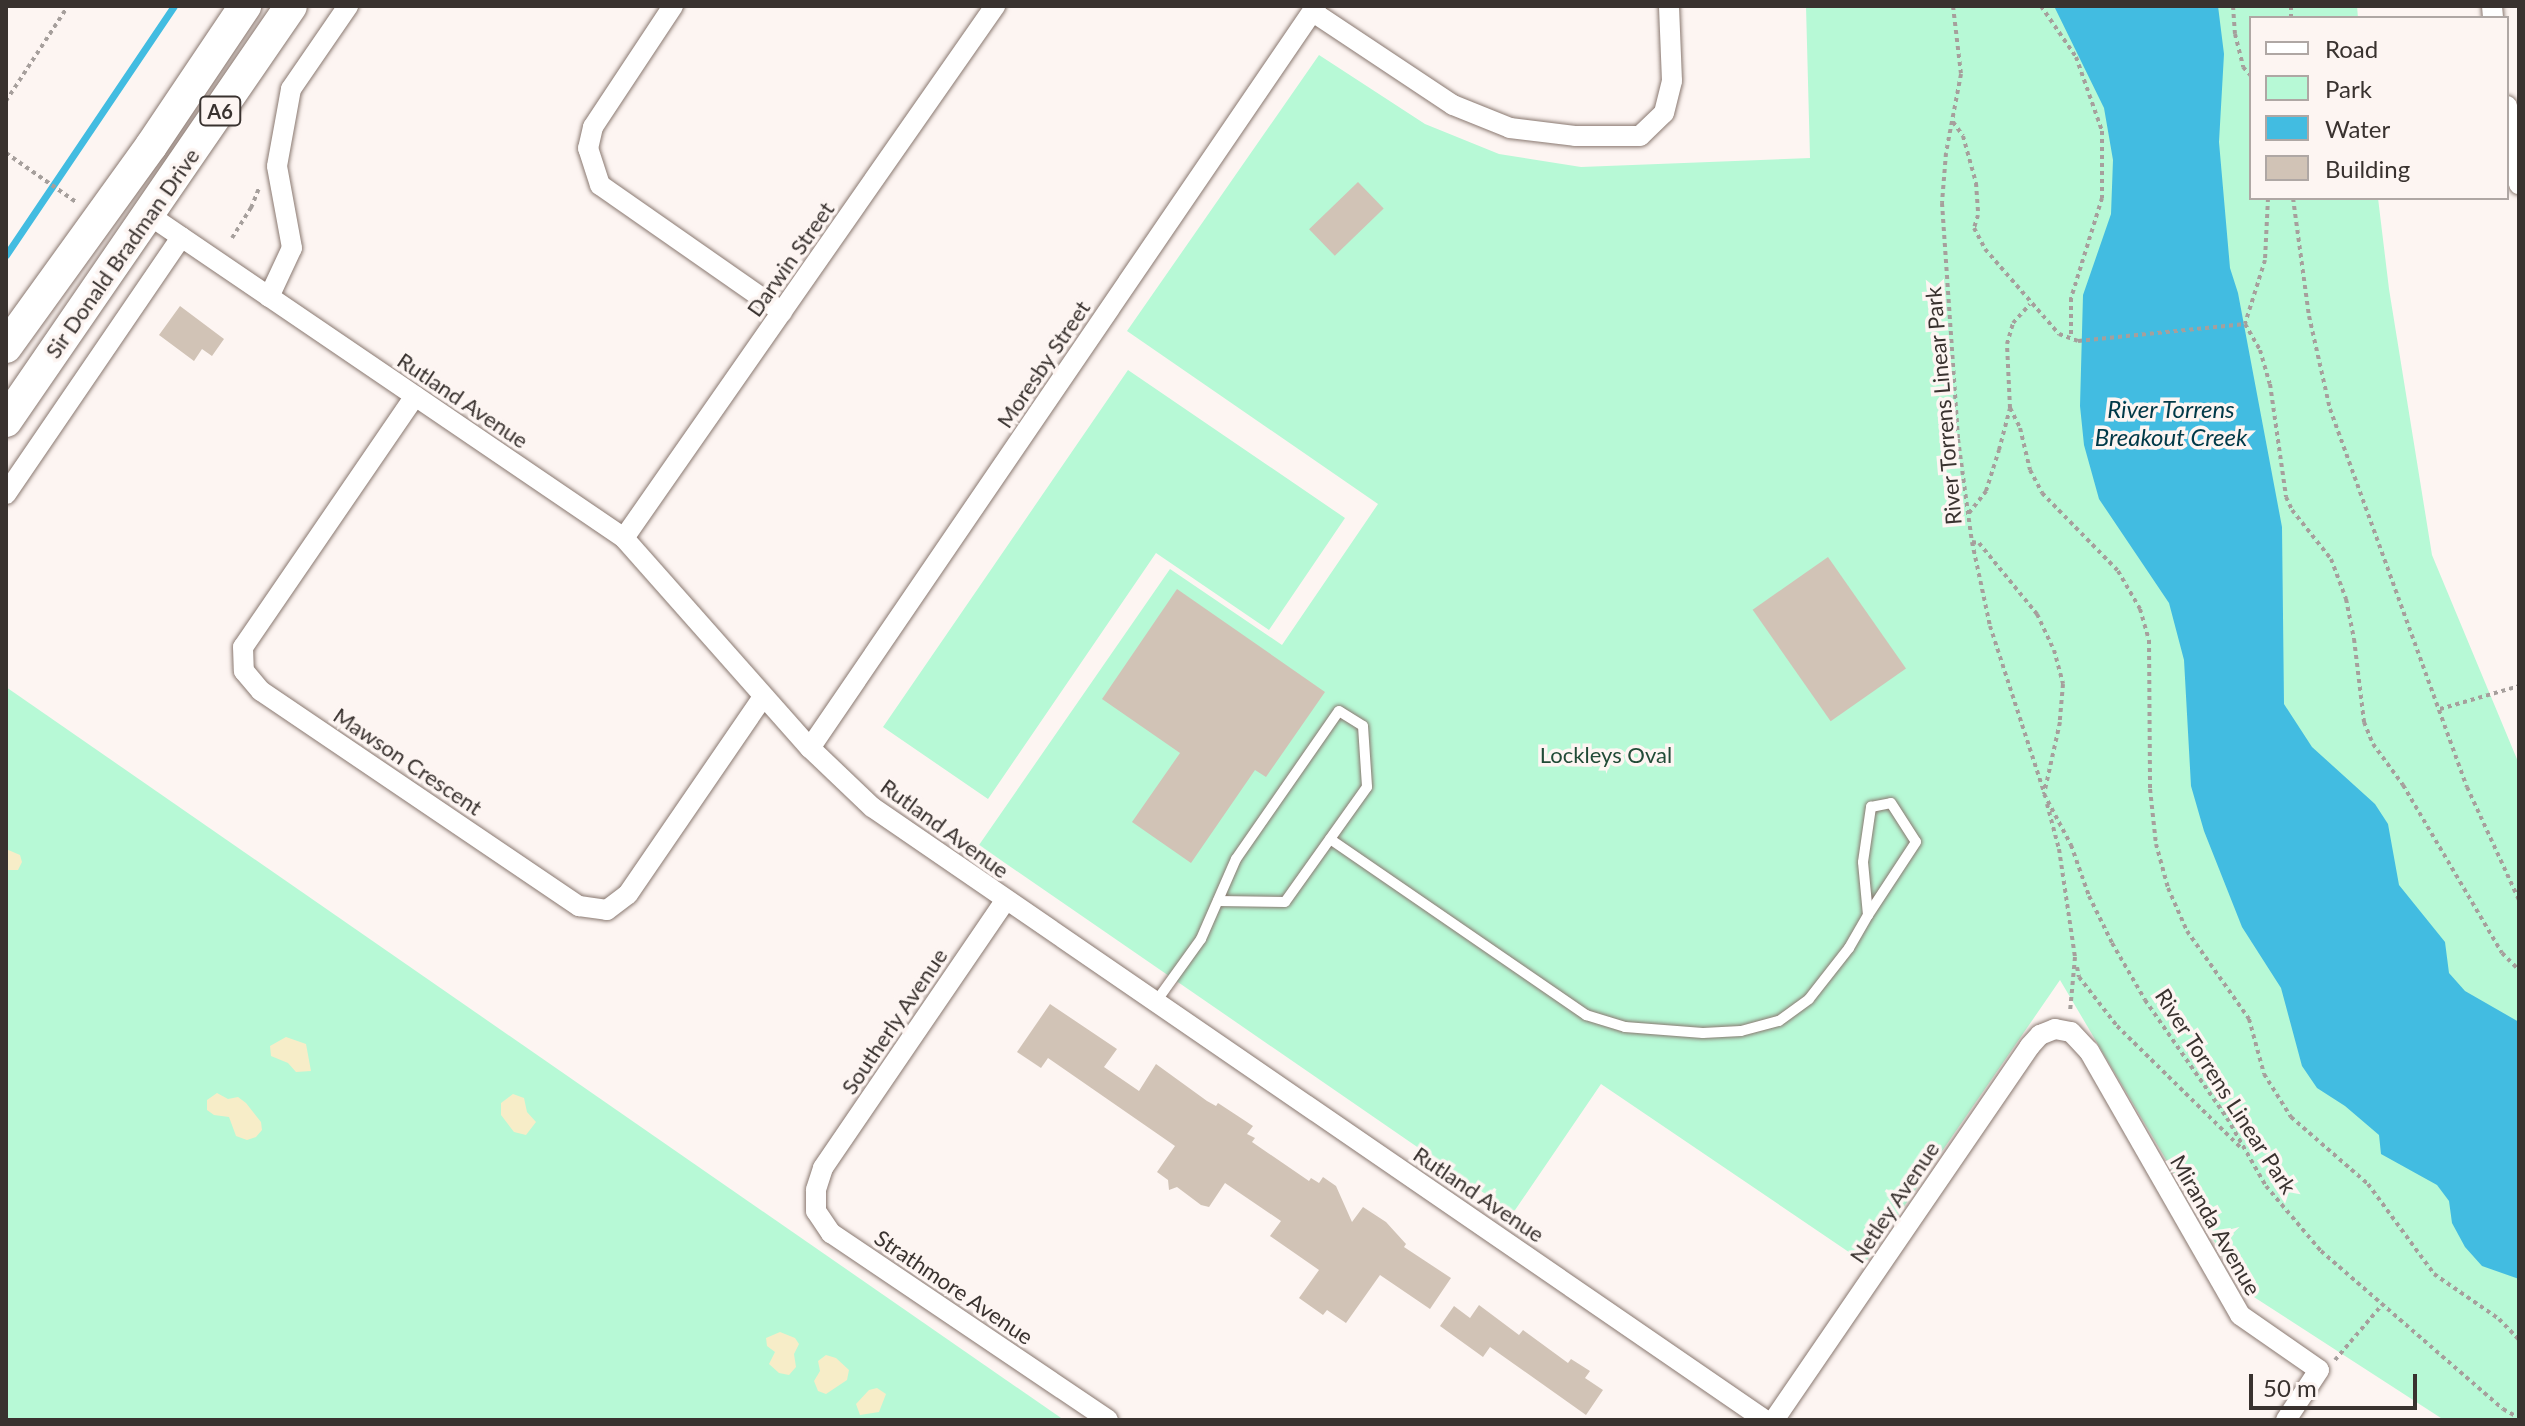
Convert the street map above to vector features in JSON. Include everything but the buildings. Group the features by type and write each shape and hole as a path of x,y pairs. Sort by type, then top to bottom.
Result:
{"main road":[{"name":"Sir Donald Bradman Drive","path":"6,347 84,211 151,146 245,6"},
{"name":"Sir Donald Bradman Drive","path":"6,421 291,6"},
{"path":"84,211 149,215 151,146"}],"street":[{"path":"269,297 292,248 277,166 291,89 348,6"},
{"path":"673,6 593,127 588,148 600,185 782,312"},
{"name":"Darwin Street","path":"624,538 995,6"},
{"path":"1314,9 1453,105 1510,128 1575,136 1640,136 1664,113 1672,81 1669,6"},
{"name":"Moresby Street","path":"810,748 1314,9"},
{"path":"2509,119 2519,184"},
{"name":"Rutland Avenue","path":"149,215 624,538 810,748 872,807 1765,1420"},
{"name":"Sir Donald Bradman Drive","path":"6,494 181,237"},
{"name":"Mawson Crescent","path":"415,396 243,647 244,671 261,691 579,906 607,910 628,894 763,697"},
{"name":"Southerly Avenue","path":"823,1168 1005,901"},
{"name":"Miranda Avenue","path":"2065,1030 2089,1051 2240,1315 2319,1370"},
{"name":"Netley Avenue","path":"1774,1420 2030,1046 2048,1031 2065,1030"},
{"name":"Strathmore Avenue","path":"823,1168 816,1190 816,1211 831,1233 1108,1420"},
{"path":"2286,1420 2319,1370"}],"lane":[{"path":"1155,1003 1201,939 1236,859 1339,711 1363,726 1367,787 1285,902 1218,901"},
{"path":"1330,839 1586,1015 1625,1027 1703,1033 1741,1031 1779,1021 1809,999 1849,948 1916,842 1891,803 1871,807 1863,862 1868,915"}],"path":[{"path":"6,101 68,6"},
{"name":"River Torrens Linear Park","path":"1953,6 1961,74 1942,203 1958,439 1972,542 1990,626 2059,849 2075,957 2074,996 2065,1030"},
{"path":"2041,6 2076,57 2102,131 2102,198 2071,298 2071,337"},
{"path":"2233,6 2235,34 2243,67 2249,74"},
{"path":"1953,122 1963,136 1976,183 1978,215 1974,228 1985,249 2049,327 2078,341 2245,324"},
{"path":"6,153 84,211"},
{"path":"232,238 251,208 261,182"},
{"path":"2268,200 2265,260 2245,324 2260,350 2270,384 2286,497 2292,510 2331,559 2346,599 2368,733 2502,953 2519,970"},
{"path":"2293,200 2309,316 2330,409 2467,787 2519,900"},
{"path":"1968,514 1986,491 2010,408 2007,344 2013,323 2030,304"},
{"path":"2010,408 2020,428 2030,470 2042,493 2118,571 2140,609 2149,640 2150,789 2156,844 2187,931 2249,1019 2264,1074 2291,1117 2368,1184 2434,1274 2453,1291 2499,1319 2519,1340"},
{"path":"1972,542 1979,543 2037,614 2054,650 2063,684 2060,722 2044,794"},
{"path":"2440,709 2519,686"},
{"name":"River Torrens Linear Park","path":"2044,794 2071,845 2089,896 2112,943 2266,1186 2305,1233 2381,1306 2503,1409 2519,1418"},
{"path":"2075,957 2079,977 2117,1026 2248,1155"},
{"path":"2319,1370 2336,1360 2381,1306"}],"green space":[{"name":"Lockleys Oval","path":"1806,6 2357,6 2358,16 2249,16 2249,200 2378,200 2389,289 2432,555 2519,764 2519,1420 2444,1420 2243,1290 2060,980 1865,1263 1601,1084 1513,1213 979,845 1170,569 1282,645 1378,504 1127,331 1319,55 1425,124 1499,154 1581,167 1810,158"},
{"path":"1128,370 1345,518 1269,630 1156,553 988,799 883,727"},
{"path":"6,687 1064,1420 6,1420"}],"sand":[{"path":"6,849 20,855 22,862 18,870 6,870"},
{"path":"286,1037 306,1044 311,1071 296,1072 288,1063 271,1056 270,1046"},
{"path":"217,1093 228,1099 238,1097 246,1103 261,1122 262,1130 256,1137 247,1140 236,1136 229,1117 214,1115 207,1110 207,1100"},
{"path":"513,1094 524,1098 527,1112 536,1122 526,1135 514,1132 501,1115 501,1103"},
{"path":"780,1332 795,1338 799,1344 794,1354 796,1367 789,1375 779,1373 769,1364 775,1352 767,1346 766,1338"},
{"path":"826,1355 836,1358 849,1370 847,1380 826,1394 818,1391 814,1381 820,1371 818,1361"},
{"path":"877,1388 886,1394 879,1412 860,1415 856,1404 869,1390"}],"water":[{"name":"River Torrens Breakout Creek","path":"2054,6 2218,6 2224,54 2219,142 2230,268 2238,293 2282,527 2284,704 2312,747 2375,804 2388,824 2399,885 2445,942 2449,973 2465,991 2519,1022 2519,1279 2482,1266 2465,1247 2452,1223 2449,1201 2437,1185 2381,1154 2379,1135 2345,1106 2317,1088 2302,1066 2281,988 2242,927 2204,831 2191,786 2184,660 2169,603 2099,499 2084,445 2080,406 2083,295 2111,214 2113,160 2104,108"}],"waterway":[{"path":"6,255 174,6"}]}
